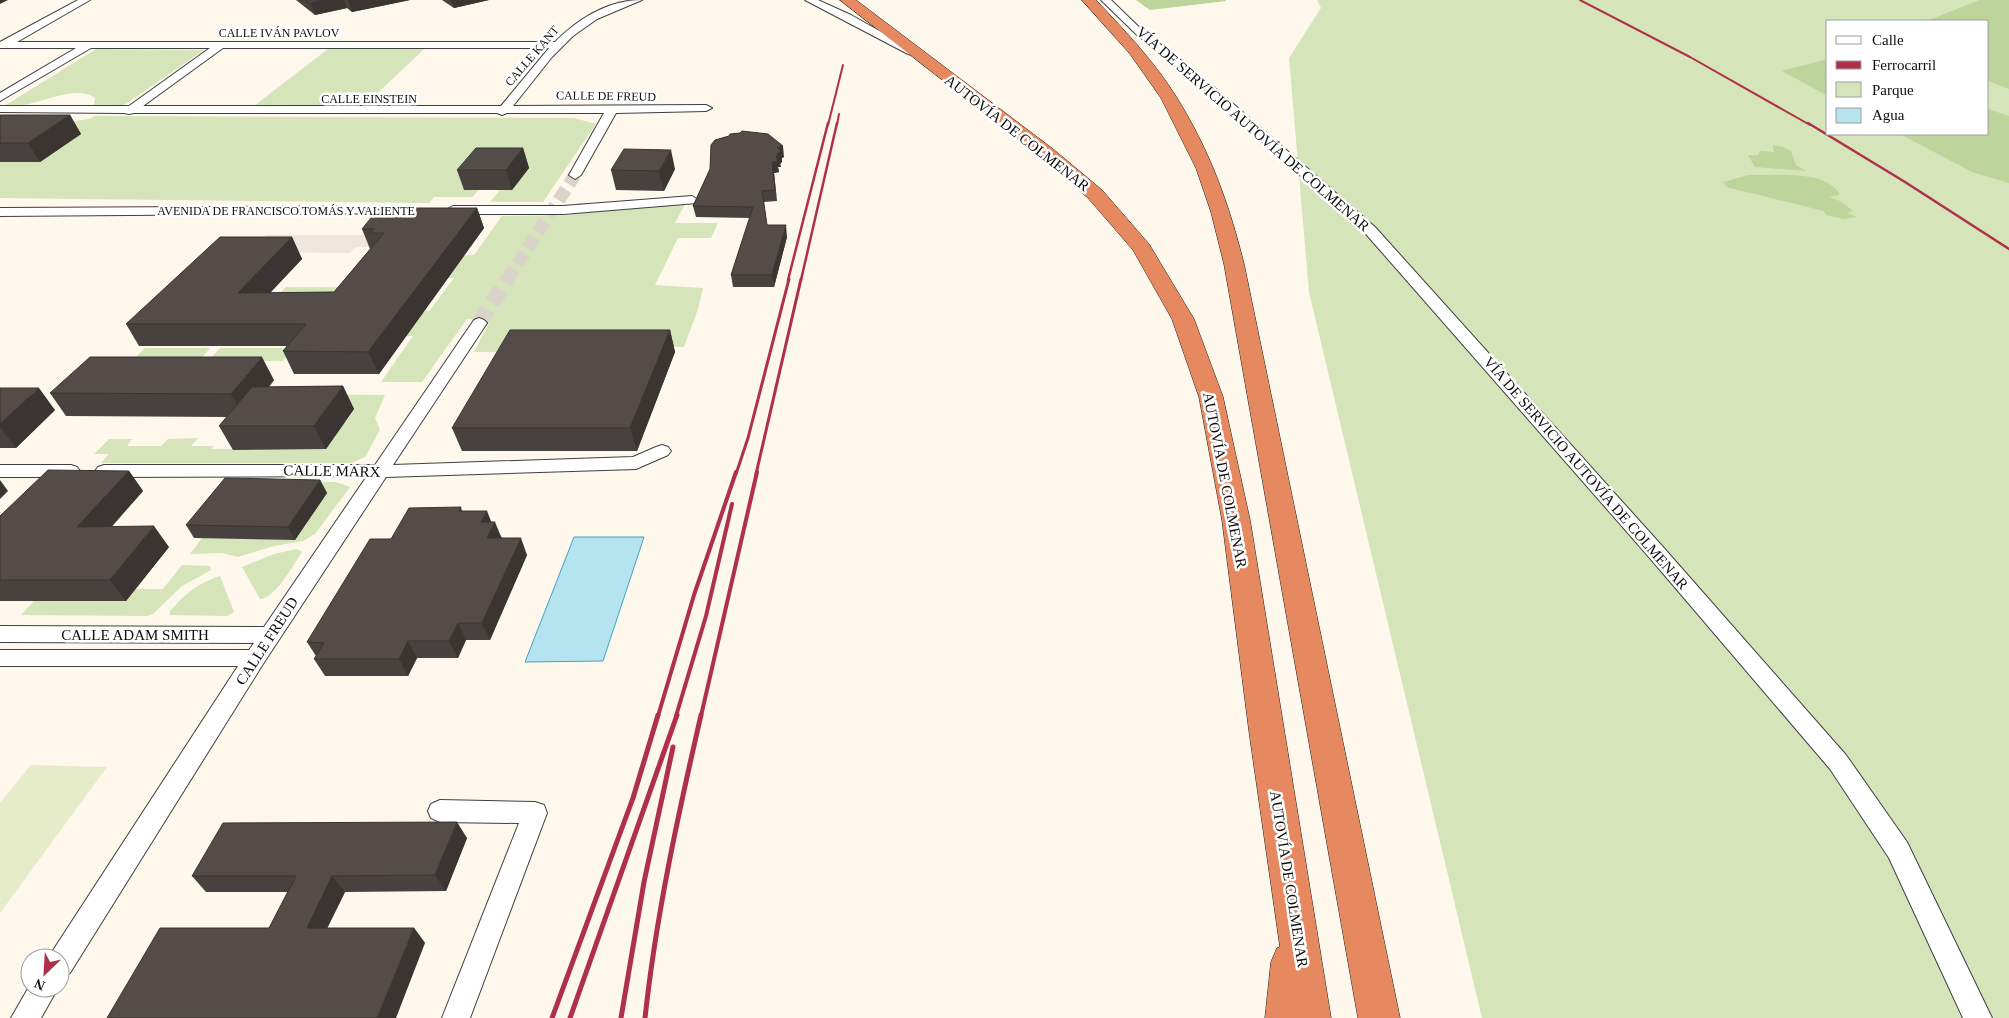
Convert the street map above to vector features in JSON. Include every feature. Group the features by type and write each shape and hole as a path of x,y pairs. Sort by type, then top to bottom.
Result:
{"highway":[{"name":"AUTOVÍA DE COLMENAR","path":"847,0 912,52 1046,153 1095,194 1142,248 1184,319 1211,397 1236,520 1310,1018"},
{"path":"1089,0 1135,51 1169,98 1205,168 1221,212 1234,264 1379,1015"},
{"path":"1286,1018 1295,911"}],"street":[{"path":"1,43 72,0"},
{"path":"1,43 85,0"},
{"name":"CALLE KANT","path":"504,110 559,45 579,26 596,16 637,0"},
{"path":"810,0 848,17 912,52"},
{"name":"VÍA DE SERVICIO AUTOVÍA DE COLMENAR","path":"1106,0 1140,33 1196,77 1370,230 1656,552 1838,762 1898,850 1978,1018"},
{"name":"CALLE IVÁN PAVLOV","path":"1,43 88,45 559,45"},
{"path":"0,98 88,45"},
{"path":"130,110 221,45"},
{"name":"CALLE DE FREUD","path":"611,111 706,108"},
{"name":"CALLE EINSTEIN","path":"0,110 611,111"},
{"path":"575,175 611,111"},
{"name":"AVENIDA DE FRANCISCO TOMÁS Y VALIENTE","path":"438,210 563,210 692,200"},
{"name":"AVENIDA DE FRANCISCO TOMÁS Y VALIENTE","path":"0,212 412,210"},
{"name":"CALLE FREUD","path":"70,948 270,635 479,322"},
{"name":"CALLE MARX","path":"0,471 353,470 380,472 636,463 662,451"},
{"name":"CALLE ADAM SMITH","path":"0,634 270,635"},
{"name":"CALLE ADAM SMITH","path":"0,658 255,658"},
{"path":"440,811 535,813 456,1018"},
{"path":"25,1018 38,998"}],"green space":[{"path":"1136,0 1225,0 1226,1 1150,10"},
{"path":"1317,0 1979,0 1929,20 1826,20 1826,135 1989,135 1989,81 2009,88 2009,1018 1482,1018 1309,292 1289,58 1321,8"},
{"path":"1979,0 2009,0 2009,89 1989,81 1989,20 1929,20"},
{"path":"96,49 204,50 124,105 94,105 95,98 88,94 79,93 30,104 6,105"},
{"path":"328,49 424,49 365,105 255,105"},
{"path":"1826,60 1826,95 1782,71"},
{"path":"1989,109 2009,116 2009,183 1972,172 1902,135 1989,135"},
{"path":"95,116 574,118 596,124 543,202 490,202 500,190 512,190 528,168 465,190 478,190 473,197 434,197 429,203 0,198 0,162 40,162 61,128 66,124"},
{"path":"1773,145 1791,151 1796,165 1806,171 1755,167 1748,155 1758,155 1760,151 1774,152"},
{"path":"1749,175 1799,176 1824,181 1840,195 1829,197 1840,201 1853,211 1847,213 1857,217 1844,219 1826,215 1824,211 1726,187 1723,182"},
{"path":"579,203 685,204 675,223 718,223 711,238 678,238 655,285 703,288 698,309 684,347 527,347 499,352 474,352 490,321 467,319 422,382 381,382 413,336 337,336 357,311 429,311 454,278 385,276 402,256 474,255 502,216 571,215"},
{"path":"286,287 345,287 335,299 275,298"},
{"path":"145,348 210,348 200,360 134,359"},
{"path":"220,348 294,348 283,361 208,361"},
{"path":"283,394 385,395 375,418 380,430 365,457 351,463 101,463 109,454 94,454 109,439 132,439 127,446 161,446 168,439 198,438 191,446 213,446 212,449 326,449 335,436 324,422 346,422 354,410 271,410"},
{"path":"241,481 336,482 350,487 315,534 303,541 274,546 238,557 222,553 190,554 202,538 295,540 308,522 284,521"},
{"path":"297,549 302,552 284,580 272,593 260,599 242,567 274,554"},
{"path":"182,565 210,566 211,570 182,586 153,614 147,616 21,615 34,601 126,601 136,589 163,589"},
{"path":"220,576 234,612 227,616 170,615 170,611 192,590"},
{"path":"31,765 107,767 0,913 0,803"}],"shaded area":[{"path":"266,235 383,235 373,247 356,247 350,253 264,252 254,247"}],"water":[{"path":"574,537 644,537 603,661 525,662"}],"building":[{"path":"306,0 326,0 310,3"},
{"path":"0,115 70,115 28,143 0,143"},
{"path":"742,131 768,134 783,146 777,147 781,151 777,154 779,156 776,156 778,161 772,162 775,190 762,191 767,225 786,225 772,275 731,275 753,207 693,206 710,169 711,145 715,140"},
{"path":"476,148 523,148 506,170 457,170"},
{"path":"624,149 671,150 659,171 611,170"},
{"path":"379,208 477,208 368,352 283,351 306,324 126,324 220,237 292,237 238,293 334,292 384,233 370,233 374,229 362,229"},
{"path":"510,330 670,330 630,428 452,428"},
{"path":"90,357 262,357 231,394 50,393"},
{"path":"343,386 314,426 219,426 252,387"},
{"path":"0,388 39,388 0,424"},
{"path":"48,470 129,471 77,527 154,526 110,580 0,580 0,516"},
{"path":"225,478 320,480 288,527 186,525"},
{"path":"461,507 459,511 487,511 481,522 495,522 487,538 521,538 482,623 458,623 449,641 408,641 399,659 314,659 324,643 307,642 370,539 391,539 409,508"},
{"path":"457,822 435,875 332,876 307,928 414,928 377,1018 107,1018 160,928 269,928 296,876 192,876 223,823"}],"tunnel":[{"path":"507,280 575,175"},
{"path":"479,323 508,279"}],"railway":[{"path":"1580,0 1690,57 1810,125"},
{"path":"828,125 843,65"},
{"path":"837,125 839,114"},
{"path":"788,280 828,123"},
{"path":"801,280 837,123"},
{"path":"1808,123 1826,134"},
{"path":"1828,135 2009,249"},
{"path":"736,474 748,438 789,279"},
{"path":"756,474 801,279"},
{"path":"658,716 694,595 736,472"},
{"path":"701,716 757,472"},
{"path":"676,716 706,616 732,504"},
{"path":"552,1018 633,798 658,715"},
{"path":"570,1018 677,715"},
{"path":"645,1018 661,904 701,715"},
{"path":"621,1018 644,882 673,747"}]}
